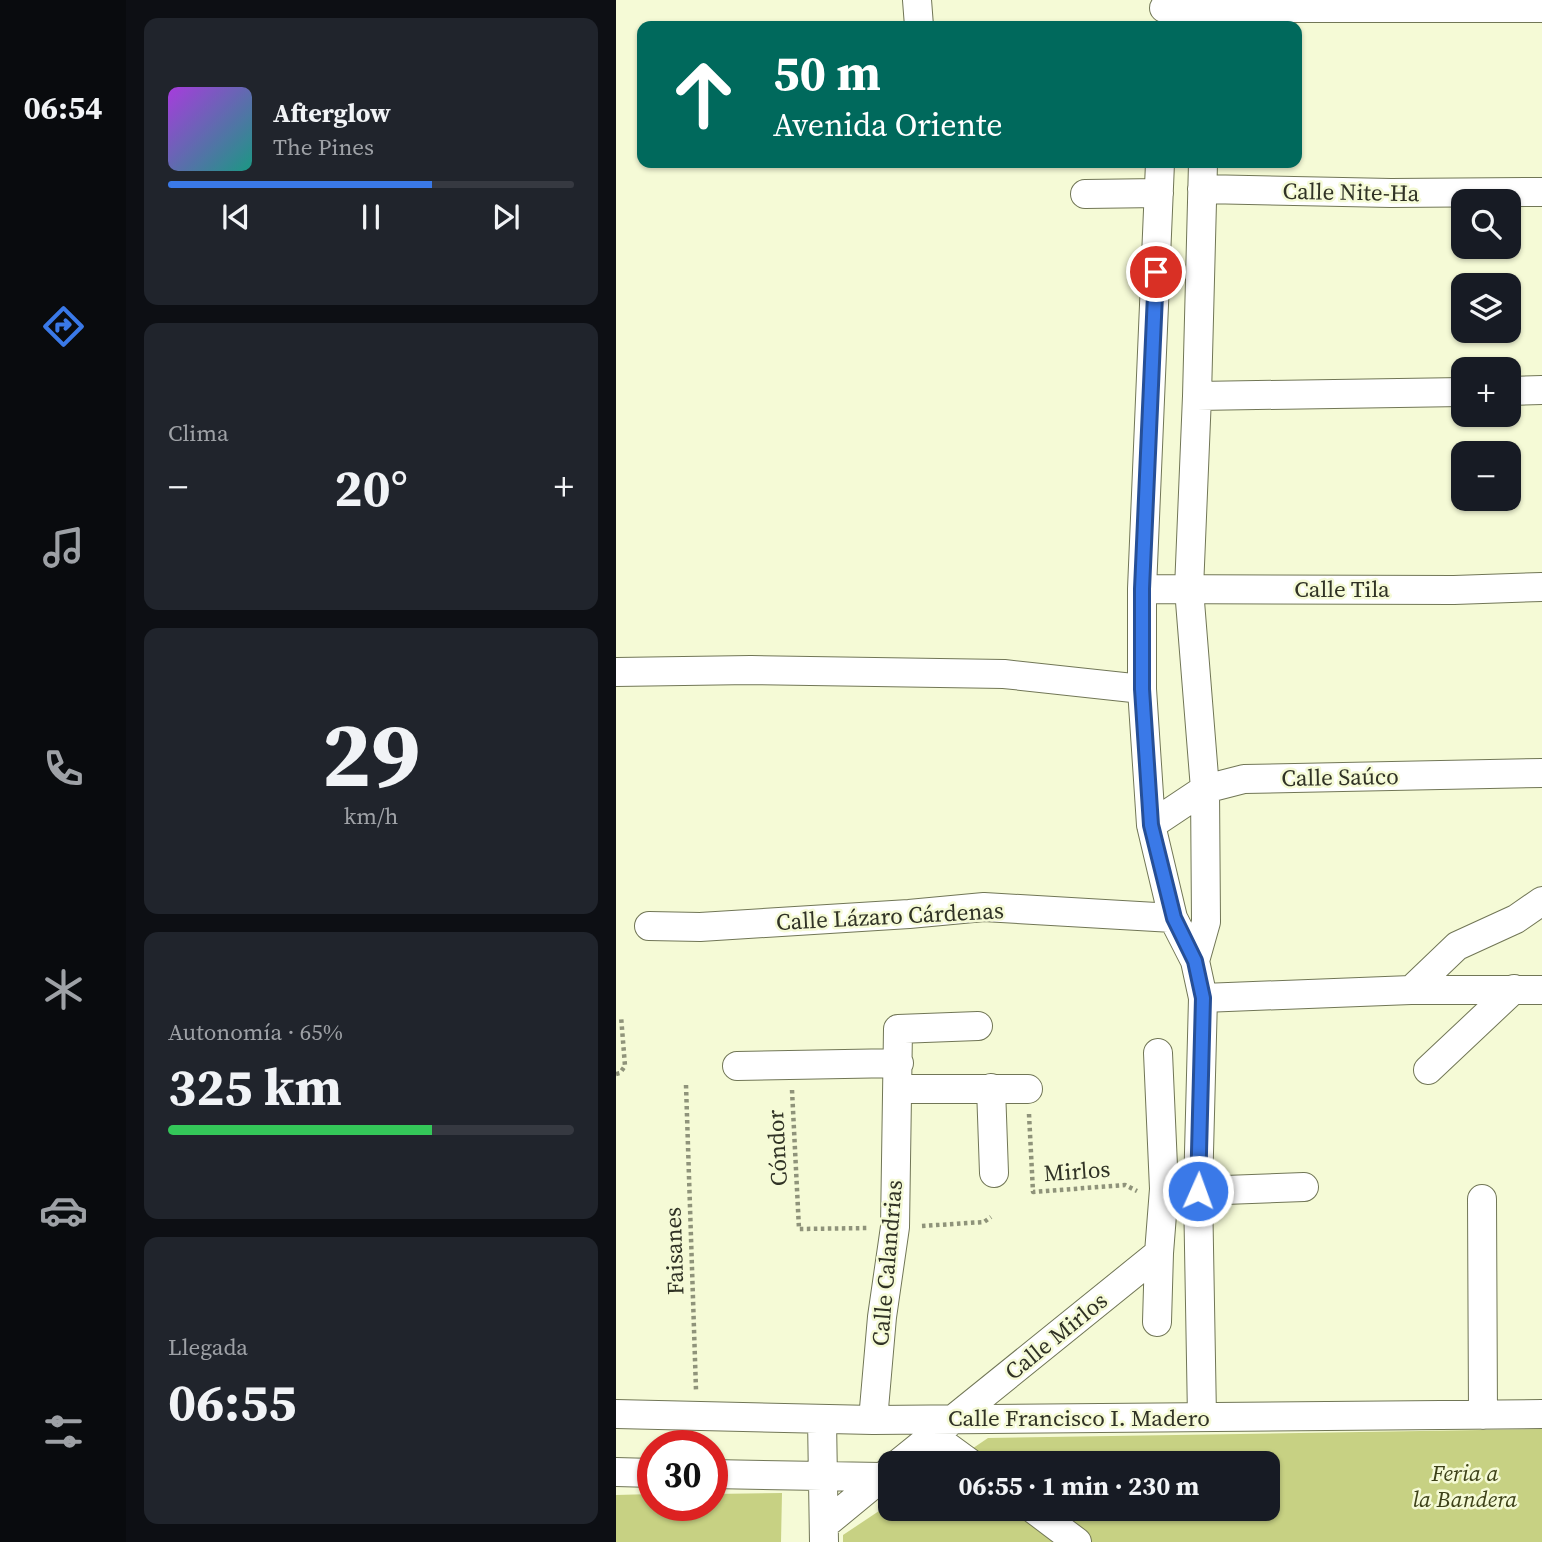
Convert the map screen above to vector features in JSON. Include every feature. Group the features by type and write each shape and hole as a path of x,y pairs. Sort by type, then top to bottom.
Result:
{"street":[{"path":"917,0 919,21"},
{"path":"1164,11 1542,8"},
{"path":"1160,168 1142,589 1142,689 1151,825 1174,918 1195,961 1203,998 1198,1191 1202,1417"},
{"path":"1195,961 1206,922 1205,789 1189,589 1198,396 1203,176"},
{"name":"Calle Nite-Ha","path":"1203,176 1391,193 1542,192"},
{"path":"1085,194 1159,193"},
{"path":"1521,391 1542,390"},
{"path":"1198,396 1451,391"},
{"name":"Calle Tila","path":"1142,589 1454,590 1542,587"},
{"path":"616,672 751,670 1004,674 1142,689"},
{"name":"Calle Saúco","path":"1151,825 1205,789 1244,779 1542,773"},
{"path":"1411,990 1457,946 1516,919 1542,901"},
{"name":"Calle Lázaro Cárdenas","path":"649,926 700,927 909,915 984,907 1174,918"},
{"path":"1428,1070 1514,989"},
{"path":"1203,998 1411,990 1542,990"},
{"name":"Calle Calandrias","path":"873,1420 881,1317 895,1227 898,1030 978,1026"},
{"path":"1157,1322 1164,1189 1158,1053"},
{"path":"737,1066 791,1065 990,1088 1028,1089"},
{"path":"990,1088 994,1173"},
{"path":"1198,1191 1304,1187"},
{"path":"1482,1199 1483,1415"},
{"name":"Calle Mirlos","path":"914,1451 1159,1253"},
{"name":"Calle Francisco I. Madero","path":"616,1413 873,1420 943,1427 1202,1417 1542,1414"},
{"path":"822,1419 824,1534"},
{"path":"943,1427 961,1451"},
{"path":"728,1474 824,1476 878,1471"},
{"path":"616,1472 637,1473"},
{"name":"Calle Mirlos","path":"824,1534 878,1482"},
{"path":"1049,1521 1077,1542"}],"path":[{"path":"618,1074 625,1066 621,1016"},
{"name":"Cóndor","path":"791,1065 799,1229"},
{"name":"Faisanes","path":"686,1085 696,1415"},
{"name":"Mirlos","path":"1028,1089 1033,1192 1125,1185 1136,1191 1164,1189"}],"green space":[{"name":"Feria a la Bandera","path":"1542,1429 1542,1542 843,1542 843,1535 878,1512 878,1521 1280,1521 1280,1451 969,1451 988,1438"},
{"path":"782,1493 781,1542 616,1542 616,1495 637,1494 637,1521 728,1521 728,1494"}],"route":[{"path":"1156,272 1142,589 1142,689 1151,825 1174,918 1195,961 1203,998 1198,1191"}]}
